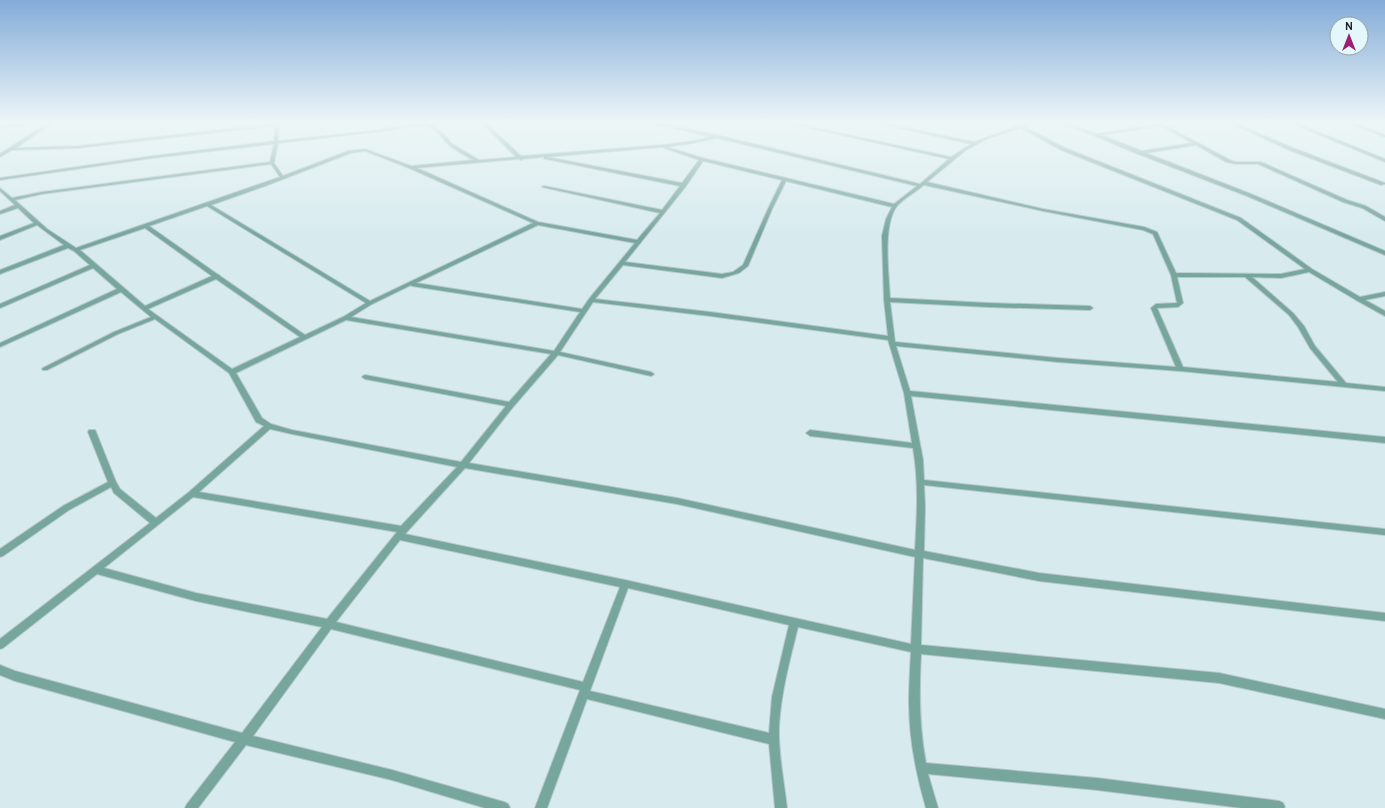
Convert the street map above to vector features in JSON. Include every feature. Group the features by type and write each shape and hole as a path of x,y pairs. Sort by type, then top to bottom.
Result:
{"street":[{"path":"0,179 137,160"},
{"path":"273,160 272,163 282,177"},
{"path":"76,250 208,205 329,160"},
{"path":"391,160 537,223 638,242"},
{"path":"411,167 505,160"},
{"path":"556,160 684,185"},
{"path":"191,808 329,624 400,533 463,465 556,353 591,300 663,212 702,160"},
{"path":"705,160 895,206"},
{"path":"814,160 1042,210 1150,231 1158,236 1174,275 1180,303 1173,306 1156,306 1154,308 1180,369"},
{"path":"932,808 922,768 915,729 915,649 921,506 919,460 907,393 892,341 887,300 885,236 889,218 895,206 949,160"},
{"path":"1090,160 1125,172 1239,219 1310,270 1385,314"},
{"path":"1157,160 1248,195 1385,253"},
{"path":"1227,160 1232,162 1259,163 1339,198 1364,207 1385,219"},
{"path":"1322,160 1383,184"},
{"path":"12,199 42,193 272,163"},
{"path":"621,263 722,276 732,275 739,272 745,266 770,208 785,179"},
{"path":"544,187 663,212"},
{"path":"0,189 38,223 67,246 76,250 120,290 144,309 232,372 259,420 268,426 463,465 677,502 918,554 1062,580 1385,617"},
{"path":"208,205 370,303"},
{"path":"0,212 18,206"},
{"path":"0,238 38,223"},
{"path":"232,372 345,318 370,303 537,223"},
{"path":"146,226 189,258 304,337"},
{"path":"0,272 67,246"},
{"path":"0,306 93,266"},
{"path":"1174,275 1281,276 1310,270"},
{"path":"144,309 217,276"},
{"path":"1247,276 1291,314 1301,326 1312,347 1344,385"},
{"path":"412,284 584,311"},
{"path":"0,345 120,290"},
{"path":"1358,299 1385,294"},
{"path":"591,300 710,314 892,341 1058,360 1180,369 1385,389"},
{"path":"887,300 1090,308"},
{"path":"45,369 116,333 155,317"},
{"path":"345,318 556,353 652,374"},
{"path":"365,377 512,405"},
{"path":"907,393 1385,440"},
{"path":"0,645 192,494 268,426"},
{"path":"92,432 112,483 117,491 156,523"},
{"path":"810,433 916,446"},
{"path":"920,482 1385,532"},
{"path":"0,554 66,508 112,483"},
{"path":"192,494 400,533 794,623 915,649 1219,678 1385,714"},
{"path":"96,570 196,597 329,624 774,740"},
{"path":"541,808 625,584"},
{"path":"782,808 774,740 775,720 781,680 794,623"},
{"path":"0,670 15,676 244,739 392,775 504,808"},
{"path":"922,768 1096,784 1279,807"}]}
